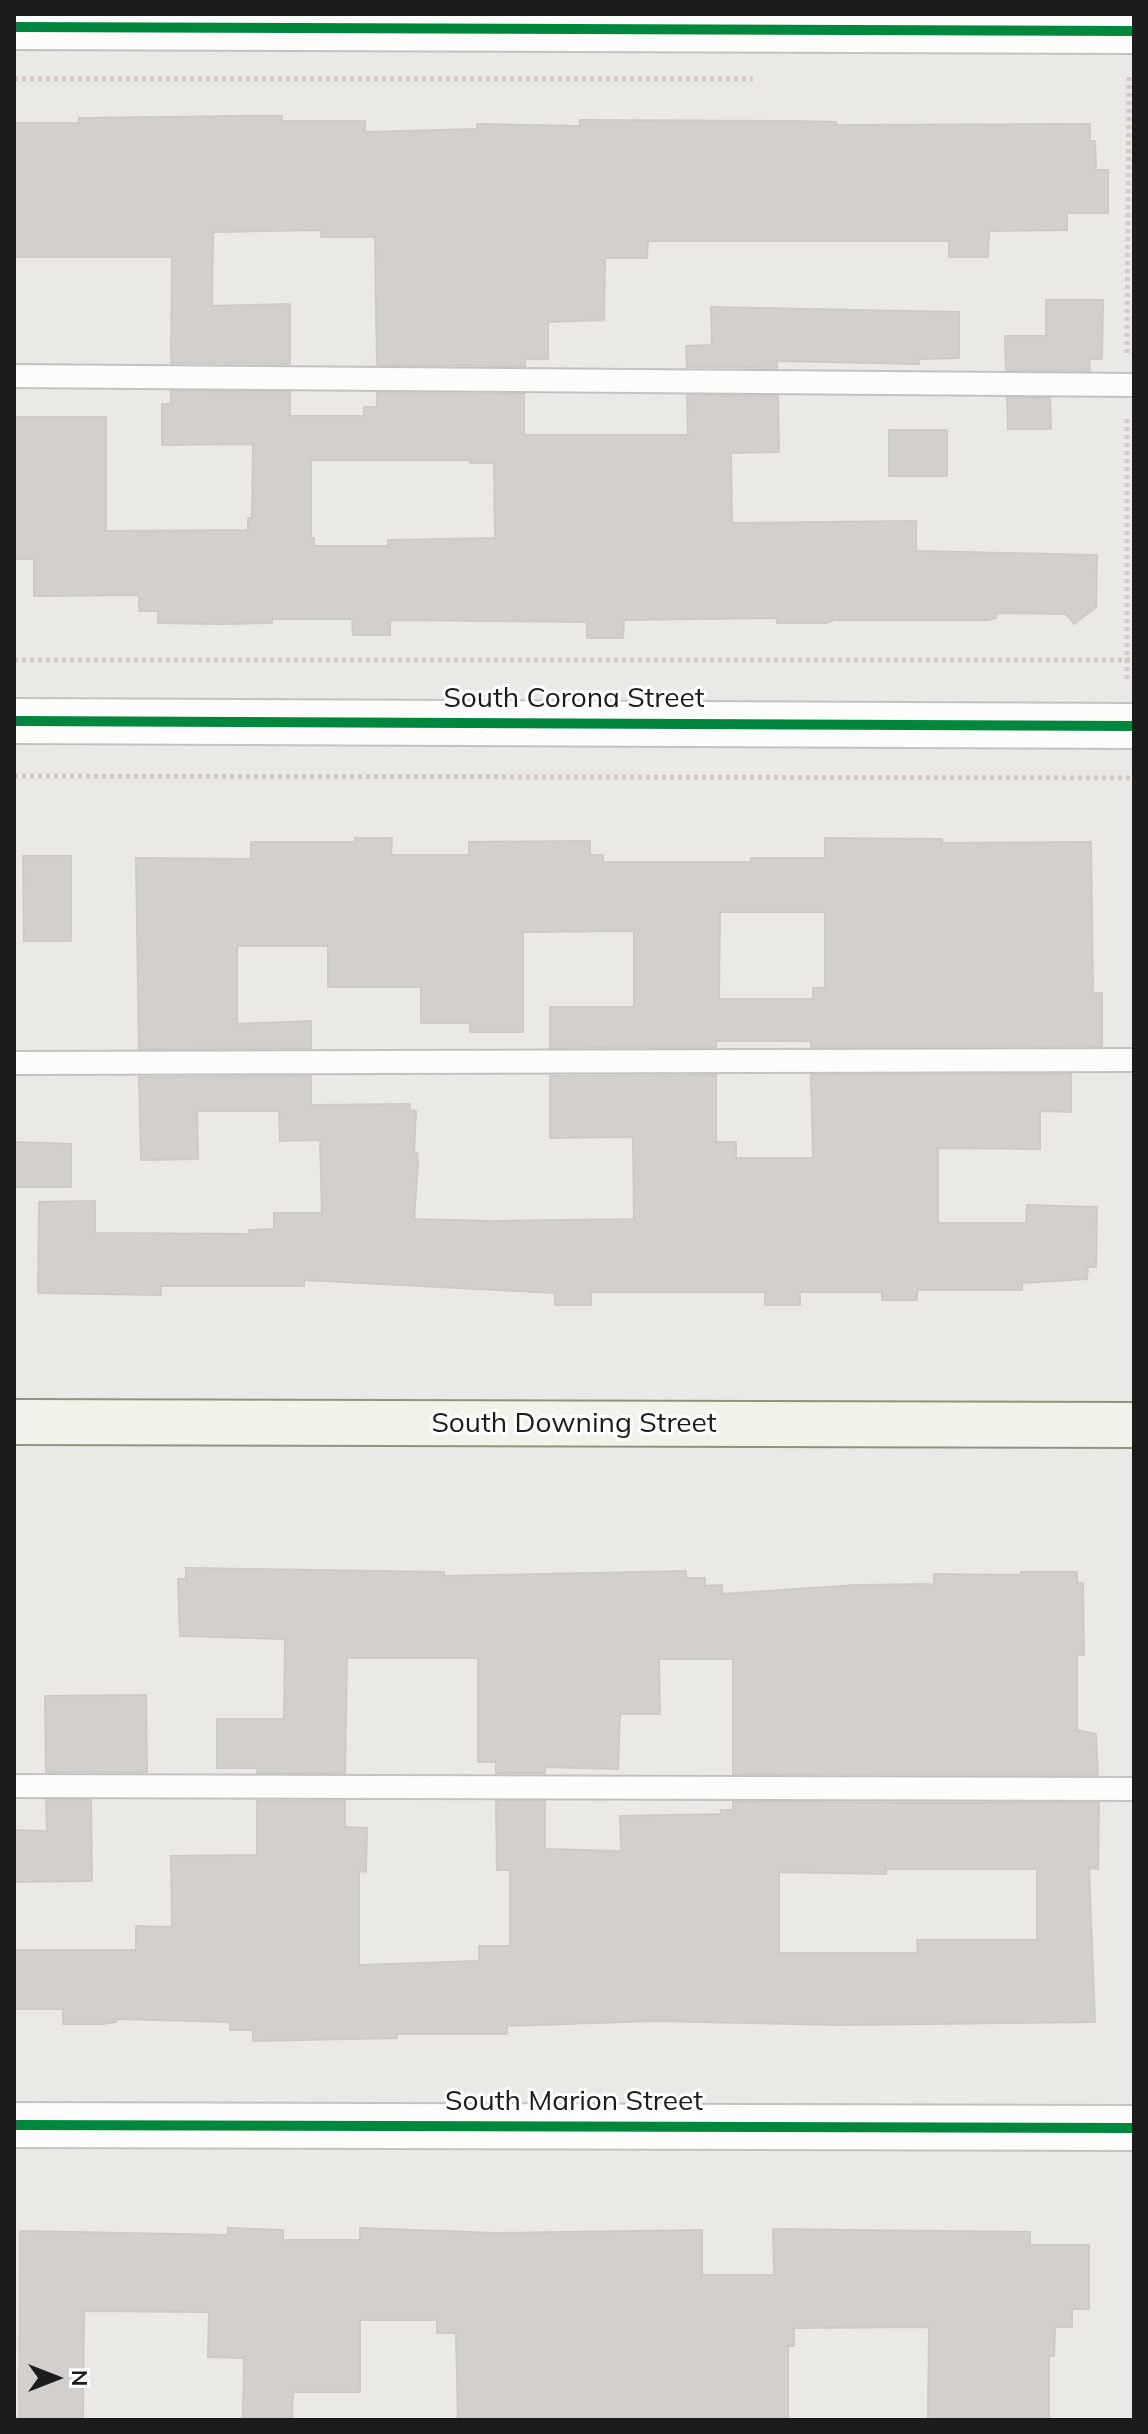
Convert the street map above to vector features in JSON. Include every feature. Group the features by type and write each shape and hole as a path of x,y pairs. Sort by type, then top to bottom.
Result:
{"main road":[{"name":"South Downing Street","path":"14,1422 1134,1425"}],"street":[{"path":"14,27 1134,31"},
{"name":"South Corona Street","path":"14,721 1134,726"},
{"name":"South Marion Street","path":"14,2125 1134,2128"}],"lane":[{"path":"14,376 1134,385"},
{"path":"14,1063 1134,1060"},
{"path":"14,1786 1134,1789"}],"path":[{"path":"14,79 762,79"},
{"path":"1113,79 1134,79"},
{"path":"14,660 1134,660"},
{"path":"14,776 1134,778"}],"building":[{"path":"282,116 282,121 365,121 365,132 477,129 477,124 580,126 580,120 791,121 836,122 836,125 1090,124 1090,141 1095,141 1096,170 1108,170 1108,213 1067,213 1067,230 989,231 988,257 949,257 949,241 648,241 647,258 605,258 604,320 548,322 548,359 525,359 525,366 377,365 375,237 321,237 321,230 213,232 212,306 290,304 290,364 171,363 172,257 14,257 14,123 79,123 79,118"},
{"path":"1046,300 1103,300 1102,359 1089,359 1090,371 1006,370 1005,336 1046,336"},
{"path":"711,307 959,312 959,358 919,359 919,364 777,361 777,368 687,367 686,346 712,345"},
{"path":"171,391 290,392 290,416 364,416 364,407 377,407 377,393 524,394 524,435 688,435 687,395 778,396 779,452 731,453 732,523 916,521 916,551 1097,555 1096,607 1074,624 1066,614 996,613 996,618 988,620 777,623 777,618 624,620 623,638 587,638 587,622 390,620 390,635 353,635 352,619 158,623 158,611 139,611 139,595 34,596 34,559 14,559 14,417 106,417 106,531 248,530 248,518 252,518 253,444 162,445 162,404 171,404","holes":["311,460 470,460 470,463 494,463 495,538 388,540 388,546 314,546 314,538 311,538"]},
{"path":"1007,398 1050,398 1051,429 1008,429"},
{"path":"889,430 947,430 947,476 889,476"},
{"path":"355,838 392,838 391,855 469,855 469,842 590,841 590,855 603,855 603,862 751,862 751,858 825,858 825,838 942,839 942,843 1091,842 1093,993 1102,993 1102,1046 811,1047 811,1041 716,1041 716,1047 550,1048 550,1007 634,1007 634,931 523,932 523,1032 470,1032 470,1023 421,1023 421,987 328,987 328,946 237,946 237,1024 311,1021 311,1048 139,1049 136,858 251,859 251,842 355,842","holes":["720,912 825,912 825,988 813,988 813,999 719,999"]},
{"path":"23,856 71,856 71,941 24,941"},
{"path":"1071,1074 1071,1112 1040,1111 1040,1149 938,1148 938,1223 1026,1223 1027,1205 1097,1207 1096,1267 1088,1267 1087,1279 1022,1283 1022,1290 917,1290 917,1300 882,1300 882,1292 800,1292 800,1305 765,1305 765,1292 591,1292 591,1305 555,1305 555,1293 304,1280 304,1286 161,1286 161,1295 38,1293 39,1202 95,1201 95,1233 249,1234 249,1230 274,1229 274,1213 322,1213 320,1140 280,1141 279,1111 197,1111 198,1159 141,1160 139,1077 311,1076 311,1105 410,1104 410,1110 416,1111 414,1153 417,1153 418,1163 414,1219 490,1221 634,1219 633,1137 550,1138 550,1076 716,1075 716,1142 736,1142 736,1158 813,1158 811,1075"},
{"path":"15,1142 71,1144 71,1187 15,1187"},
{"path":"186,1568 444,1572 444,1576 686,1571 686,1578 705,1578 705,1586 722,1585 722,1594 856,1585 934,1584 934,1574 1077,1572 1077,1583 1083,1583 1084,1655 1077,1655 1077,1730 1096,1734 1098,1775 733,1774 733,1659 659,1659 660,1714 620,1714 618,1769 545,1767 545,1773 496,1773 496,1762 478,1762 478,1658 347,1658 345,1773 257,1773 257,1768 217,1768 217,1719 284,1719 285,1639 180,1636 178,1579 186,1579"},
{"path":"146,1695 147,1772 46,1772 45,1696"},
{"path":"46,1800 91,1800 92,1881 14,1882 14,1830 47,1831"},
{"path":"257,1801 345,1801 345,1827 367,1828 366,1872 359,1871 359,1965 479,1961 479,1946 510,1946 510,1870 497,1870 496,1801 545,1801 545,1849 621,1851 620,1816 721,1814 721,1810 733,1810 733,1802 1099,1803 1098,1869 1089,1868 1095,2022 841,2025 654,2021 507,2026 507,2034 397,2034 397,2038 253,2041 253,2030 230,2030 230,2022 116,2019 116,2022 103,2024 63,2024 63,2009 14,2009 14,1950 136,1950 136,1926 172,1927 171,1856 257,1855","holes":["886,1869 1037,1869 1037,1940 917,1940 918,1953 779,1953 779,1872 886,1874"]},
{"path":"228,2228 283,2230 283,2240 360,2240 360,2228 496,2233 702,2230 702,2275 774,2275 773,2229 1030,2232 1030,2245 1089,2245 1089,2309 1072,2309 1072,2327 1055,2327 1054,2356 1049,2356 1049,2420 928,2420 929,2327 794,2328 794,2346 788,2346 788,2420 458,2420 456,2333 437,2333 437,2320 360,2320 360,2392 293,2392 292,2420 243,2420 244,2358 208,2357 209,2312 84,2311 83,2420 19,2420 20,2231 228,2235"}],"cycle path":[{"path":"14,27 1134,31"},
{"path":"14,721 1134,726"},
{"path":"14,2125 1134,2128"}]}
